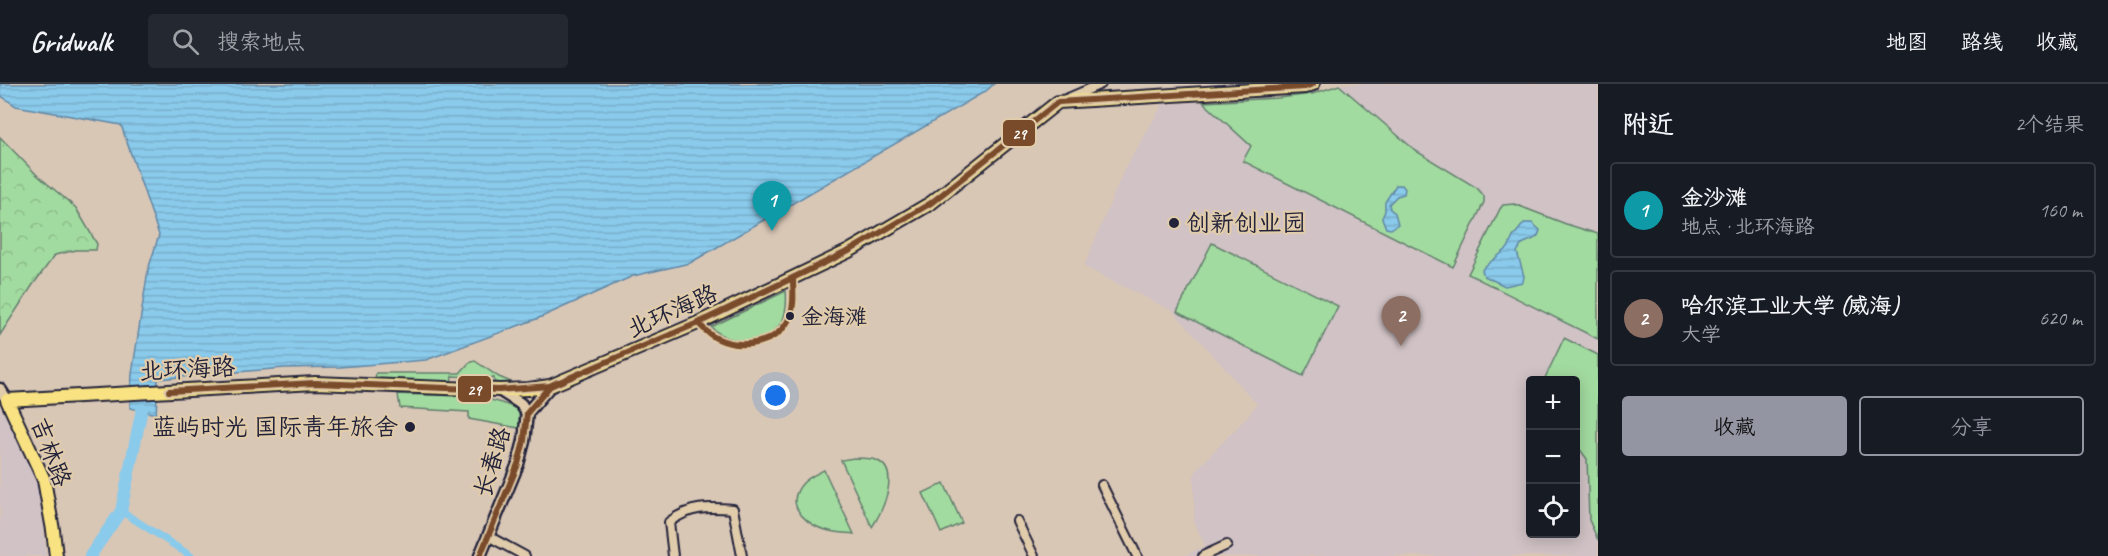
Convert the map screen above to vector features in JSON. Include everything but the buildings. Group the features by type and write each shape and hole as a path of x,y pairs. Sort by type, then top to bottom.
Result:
{"main road":[{"path":"1058,102 1305,87 1313,84"},
{"name":"北环海路","path":"7,400 315,383 499,390 550,386 698,323 849,251 931,203 1058,102"},
{"name":"吉林路","path":"7,400 44,480 56,556"},
{"path":"15,417 18,405 28,400"}],"street":[{"path":"1058,102 1101,84"},
{"name":"长春路","path":"480,556 518,464 524,441 527,413 550,386"},
{"path":"0,389 7,400"},
{"path":"499,390 521,404 527,413"},
{"path":"1102,485 1137,556"},
{"path":"673,556 669,522 683,512 709,507 733,509 742,556"},
{"path":"1017,521 1034,556"},
{"path":"488,536 525,556"},
{"path":"1203,556 1227,545"}],"shaded area":[{"path":"1338,84 1598,84 1598,556 1184,556 1205,546 1194,521 1194,476 1197,469 1257,404 1173,311 1084,267 1123,172 1163,104 1312,94"},
{"path":"0,405 40,490 46,556 0,556"}],"green space":[{"path":"1339,85 1416,151 1477,188 1484,196 1484,202 1453,267 1243,161 1251,146 1203,102 1312,94"},
{"path":"0,137 36,174 76,208 97,244 96,250 76,250 55,255 0,335"},
{"path":"1514,204 1598,234 1598,339 1468,274 1500,209 1503,205"},
{"path":"1212,243 1338,306 1303,376 1177,312"},
{"path":"786,291 783,319 774,331 766,336 757,340 737,340 711,327"},
{"path":"1564,338 1598,355 1598,540 1589,520 1587,459 1580,449 1580,376 1546,376"},
{"path":"475,361 511,382 511,385 494,382 494,378 452,376 451,383 375,379 376,373 460,373 469,363"},
{"path":"398,394 461,396 493,401 519,411 519,428 469,419 469,412 400,408"},
{"path":"854,458 878,461 885,466 888,474 889,483 884,502 872,527 841,460"},
{"path":"824,470 854,534 833,532 813,525 802,516 795,504 795,497 800,486"},
{"path":"944,483 962,523 941,533 923,493"}],"water":[{"path":"0,84 994,84 986,91 690,263 633,276 539,318 426,360 340,367 284,368 158,379 156,414 130,408 132,374 148,270 159,235 121,125 16,106 0,95"},
{"path":"1396,185 1402,185 1405,189 1404,194 1397,196 1389,204 1398,224 1391,229 1386,228 1382,218 1385,202"},
{"path":"1524,223 1532,223 1540,230 1537,236 1522,244 1517,252 1524,276 1523,282 1505,286 1484,276 1482,270 1484,267 1508,248"}],"waterway":[{"path":"90,556 121,511 142,409"},
{"path":"121,511 191,556"}],"transit line":[{"name":"29","path":"169,391 315,383 499,390 550,386 698,323 849,251 931,203 1058,102 1305,87 1313,84"},
{"name":"29","path":"698,323 711,335 726,342 747,344 768,339 777,334 790,317 793,303 793,279"},
{"name":"29","path":"480,556 518,464 524,441 527,413 550,386 558,382"}],"place":[{"name":"创新创业园","path":"1174,223"},
{"name":"金沙滩","path":"772,231"},
{"name":"金海滩","path":"790,316"},
{"name":"哈尔滨工业大学 (威海)","path":"1401,346"},
{"name":"蓝屿时光 国际青年旅舍","path":"410,427"}]}
